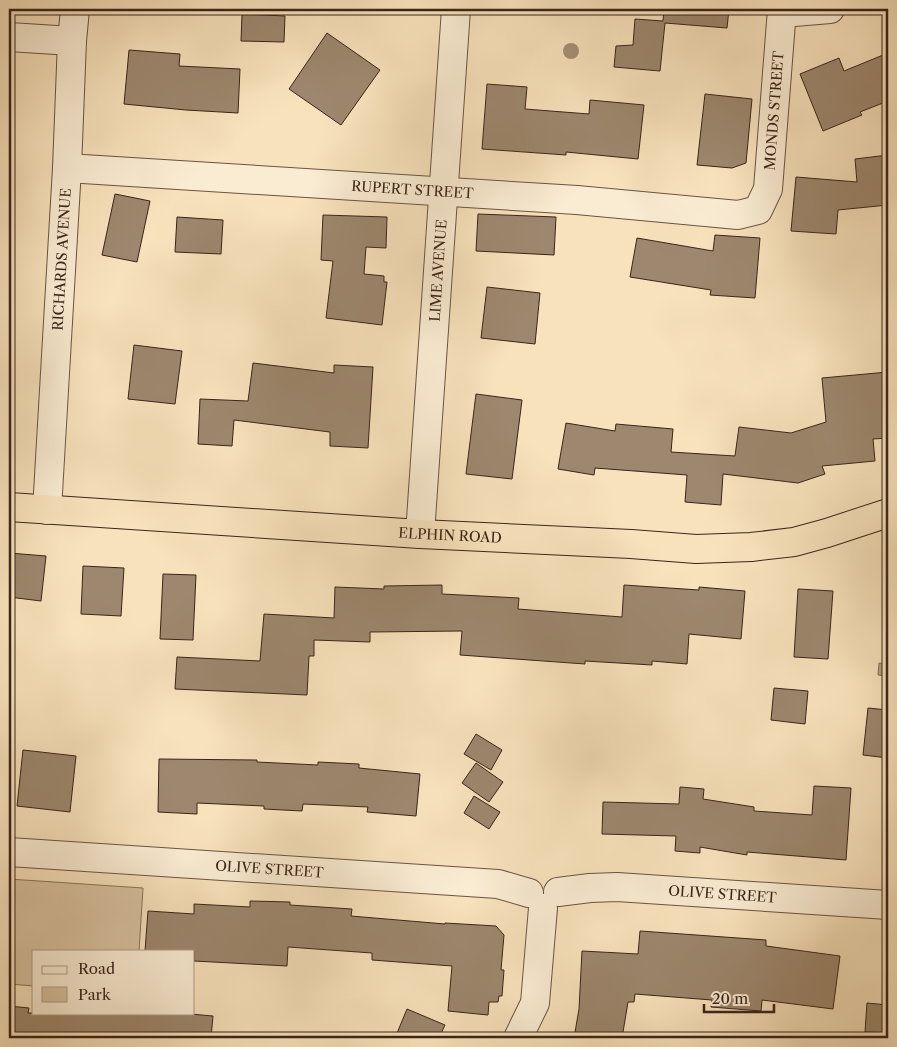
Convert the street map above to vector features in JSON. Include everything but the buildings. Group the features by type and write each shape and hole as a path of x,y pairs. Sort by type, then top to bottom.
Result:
{"highway":[{"name":"ELPHIN ROAD","path":"9,507 420,534 696,549 751,547 802,540 827,534 888,513"}],"street":[{"name":"RICHARDS AVENUE","path":"47,510 67,168 74,9"},
{"name":"LIME AVENUE","path":"420,534 456,9"},
{"path":"782,11 830,9"},
{"name":"MONDS STREET","path":"758,210 768,189 782,11"},
{"path":"9,37 72,41"},
{"name":"RUPERT STREET","path":"67,168 578,200 738,215 758,210"},
{"name":"OLIVE STREET","path":"9,852 498,884 543,898 590,888 617,887 888,905"},
{"path":"518,1038 535,1003 543,898"}],"green space":[{"path":"9,879 143,888 139,950 32,950 32,986 9,984"}],"shaded area":[{"path":"879,663 888,664 888,676 878,675"}]}
